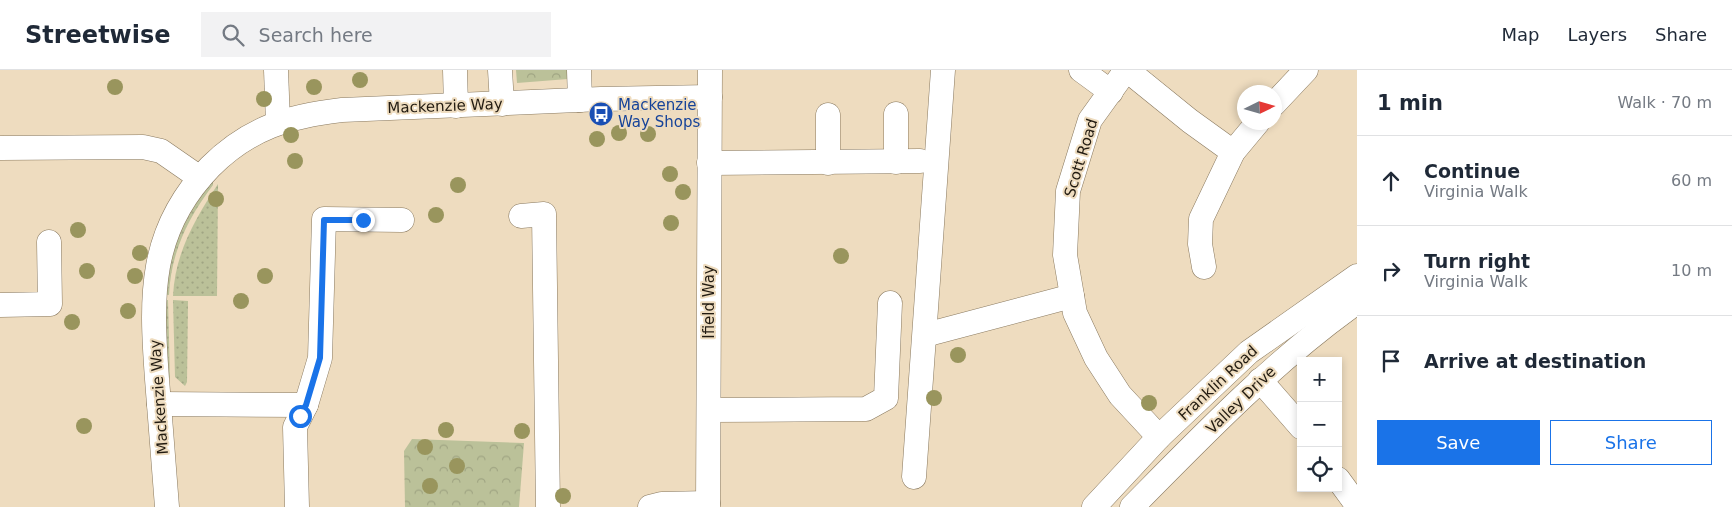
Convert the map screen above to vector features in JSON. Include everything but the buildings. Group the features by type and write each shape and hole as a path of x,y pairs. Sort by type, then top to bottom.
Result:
{"street":[{"path":"276,70 278,122"},
{"path":"454,70 456,106"},
{"path":"500,70 502,104"},
{"path":"579,70 580,100"},
{"name":"Ifield Way","path":"708,505 710,70"},
{"path":"914,477 943,70"},
{"path":"1081,70 1110,92"},
{"path":"1127,70 1233,152"},
{"name":"Scott Road","path":"1127,70 1090,120 1068,191 1065,255 1075,313 1096,358 1120,396 1159,438"},
{"path":"1282,96 1306,70"},
{"name":"Mackenzie Way","path":"167,507 153,325 156,274 172,222 184,198 220,157 241,141 278,122 313,113 342,110 580,100 710,97"},
{"path":"896,114 896,162"},
{"path":"828,115 828,163"},
{"path":"1204,268 1200,244 1201,219 1233,152 1251,130"},
{"path":"0,148 142,147 161,151 200,178"},
{"path":"710,163 920,161"},
{"path":"521,216 544,214 548,507"},
{"path":"297,507 295,428 306,405 320,358 324,220 402,220"},
{"path":"0,305 50,304 49,242"},
{"name":"Franklin Road","path":"1094,507 1159,438 1248,352 1357,276"},
{"path":"925,335 1072,296"},
{"name":"Valley Drive","path":"1132,507 1260,380 1329,322 1357,302"},
{"path":"709,410 866,409 886,398 890,303"},
{"path":"1260,380 1297,422"},
{"path":"159,404 306,405"},
{"path":"1342,484 1357,505"},
{"path":"650,507 662,504 708,505"}],"green space":[{"path":"516,70 568,70 568,79 517,83"},
{"path":"213,177 213,185 196,210 182,236 173,264 169,295 161,294 179,228"},
{"path":"218,184 217,296 173,296 182,251 194,223"},
{"path":"161,300 168,300 170,379 165,369"},
{"path":"173,300 188,301 187,382 185,386 175,377"},
{"path":"412,439 524,443 519,507 405,507 404,451"}],"place":[{"name":"Mackenzie Way Shops","path":"601,114"}],"route":[{"path":"300,416 306,405 320,358 324,220 363,220"}]}
